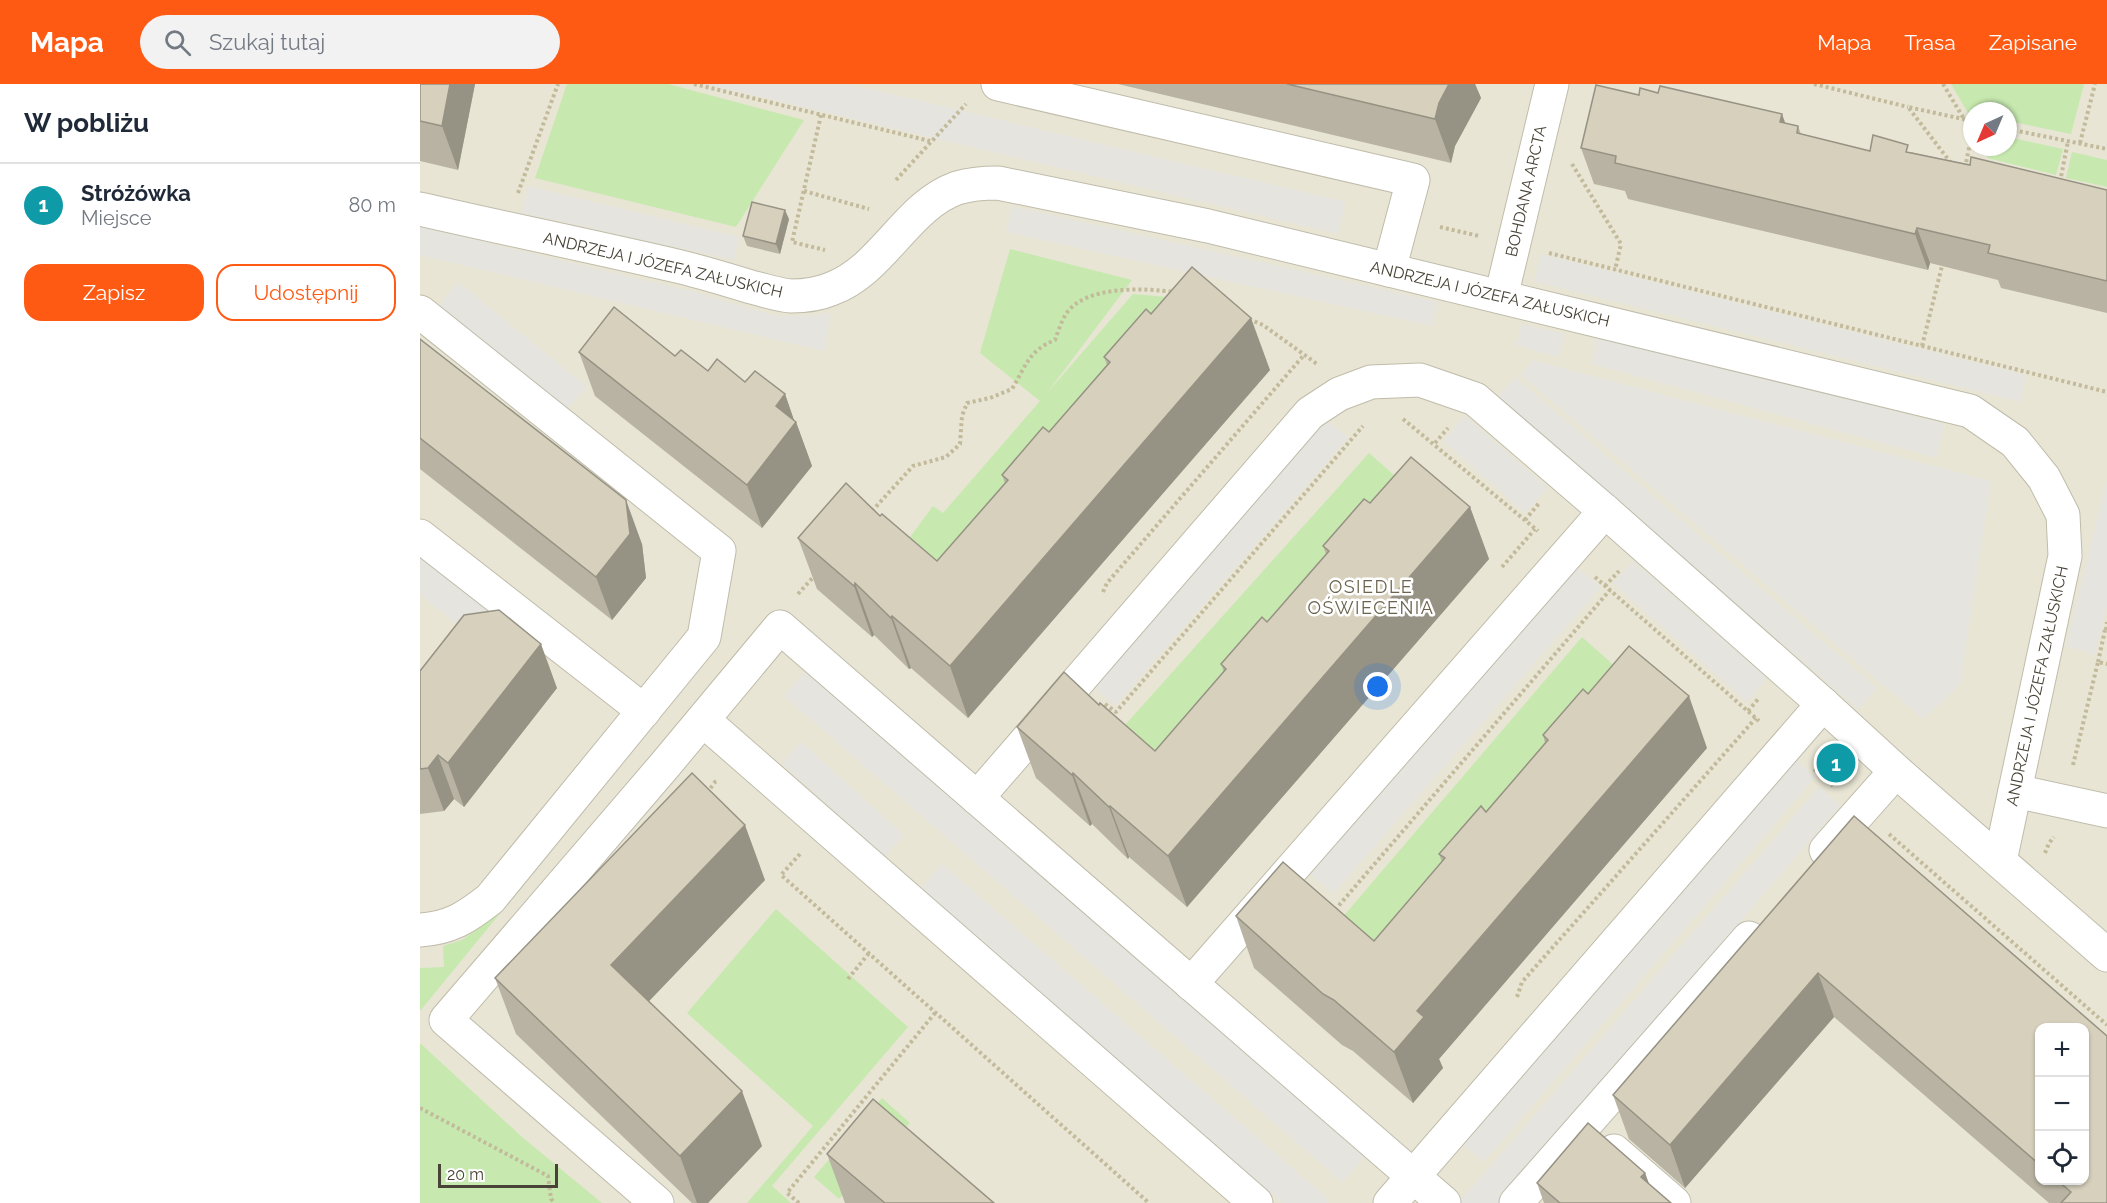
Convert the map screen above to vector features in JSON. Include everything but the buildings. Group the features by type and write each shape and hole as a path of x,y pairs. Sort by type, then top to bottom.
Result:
{"street":[{"path":"998,84 1413,180 1389,270"},
{"name":"BOHDANA ARCTA","path":"1501,297 1552,84"},
{"name":"ANDRZEJA I JÓZEFA ZAŁUSKICH","path":"420,209 684,267 790,296 830,290 848,282 864,270 928,206 942,196 957,188 977,183 998,183 1208,226 1970,411 2014,442 2044,478 2063,515 2065,556 2000,861"},
{"path":"420,312 719,551 704,637 490,899 466,918 436,929 420,930"},
{"path":"977,798 1310,413 1339,394 1371,382 1420,380 1475,399 2107,955"},
{"path":"1191,984 1605,511"},
{"path":"420,536 644,711"},
{"path":"657,1203 511,1079 446,1020 780,627 1444,1203"},
{"path":"1390,1203 1823,704"},
{"path":"703,720 1256,1203"},
{"path":"1808,871 1896,771"},
{"path":"2015,791 2107,811"},
{"path":"1516,1203 1769,915"},
{"path":"1584,1125 1674,1203"}],"path":[{"path":"508,229 513,206 558,84"},
{"path":"694,84 930,141"},
{"path":"1814,84 1963,119"},
{"path":"1943,84 1963,117"},
{"path":"2080,143 2095,84"},
{"path":"892,184 970,100"},
{"path":"1908,107 1955,169"},
{"path":"822,115 792,242 831,252"},
{"path":"2017,131 2107,149"},
{"path":"2068,141 2059,186 2068,188"},
{"path":"1964,170 1967,156"},
{"path":"1572,163 1621,244 1615,270"},
{"path":"804,191 870,210"},
{"path":"862,218 877,201"},
{"path":"1403,218 1486,238"},
{"path":"1541,252 2107,392"},
{"path":"1922,346 1941,266"},
{"path":"865,519 913,466 946,457 960,444 962,416 967,403 990,398 1012,389 1026,361 1040,346 1055,340 1067,312 1081,301 1103,292 1148,288 1179,293"},
{"path":"1242,315 1263,325 1320,366 1339,394"},
{"path":"1102,593 1107,583 1304,355"},
{"path":"1400,416 1610,590 2107,1025"},
{"path":"1097,698 1116,712 1364,425"},
{"path":"1497,573 1535,529"},
{"path":"780,627 796,596 819,571"},
{"path":"1325,906 1334,913 1610,590"},
{"path":"2072,769 2107,622"},
{"path":"2098,662 2107,664"},
{"path":"1515,1001 1522,982 1756,718"},
{"path":"702,799 715,782 727,780"},
{"path":"805,848 781,875 1149,1203"},
{"path":"848,979 869,953"},
{"path":"799,1203 787,1193 935,1013"},
{"path":"420,1108 548,1176 551,1199 555,1203"}],"shaded area":[{"name":"OSIEDLE OŚWIECENIA","path":"420,84 2107,84 2107,1203 420,1203"},
{"path":"706,84 849,84 1346,202 1338,234"},
{"path":"528,186 739,237 734,260 522,213"},
{"path":"1012,206 1438,302 1432,326 1006,232"},
{"path":"420,227 690,291 776,316 831,313 824,351 420,255"},
{"path":"1541,254 2026,375 2020,402 1534,281"},
{"path":"458,282 587,387 567,409 438,306"},
{"path":"1522,324 1565,334 1558,357 1515,345"},
{"path":"1597,334 1944,424 1937,458 1592,364"},
{"path":"1532,360 1991,481 1960,685 1923,719 1521,375"},
{"path":"1515,377 1877,688 1858,709 1498,397"},
{"path":"1465,416 1548,488 1525,513 1443,441"},
{"path":"1325,419 1348,438 1115,706 1093,686"},
{"path":"2107,480 2107,606 2095,655 2066,646"},
{"path":"420,558 499,619 481,643 420,595"},
{"path":"1633,561 1767,678 1747,702 1613,583"},
{"path":"1578,568 1601,587 1333,894 1309,873"},
{"path":"806,670 1365,1156 1342,1182 784,696"},
{"path":"801,742 904,835 885,856 782,764"},
{"path":"1794,758 1815,777 1484,1162 1462,1144"},
{"path":"1819,787 1840,805 1499,1203 1462,1203 1460,1201"},
{"path":"942,864 1329,1200 1327,1203 1282,1203 921,889"}],"green space":[{"path":"567,84 668,84 804,120 736,227 535,178"},
{"path":"1951,84 2084,84 2071,134 2017,123 2017,102 1963,102 1963,104"},
{"path":"2017,139 2063,149 2056,175 1987,158 1987,156 2017,156"},
{"path":"2072,152 2107,160 2107,187 2066,178"},
{"path":"1010,249 1132,280 1047,393 1133,294 1167,297 947,593 899,552 933,506 943,513 1040,401 980,353"},
{"path":"1369,453 1412,491 1166,779 1116,735"},
{"path":"1582,637 1635,684 1389,972 1335,926"},
{"path":"776,909 908,1027 772,1186 791,1203 747,1203 813,1126 687,1013"},
{"path":"502,911 420,1011 420,968 444,967 443,946 462,940"},
{"path":"420,1043 522,1137 602,1203 420,1203"},
{"path":"882,1098 910,1123 839,1199 814,1177"}],"place":[{"name":"Stróżówka","path":"1836,763"}],"district":[{"name":"OSIEDLE OŚWIECENIA","path":"1371,596"}]}
